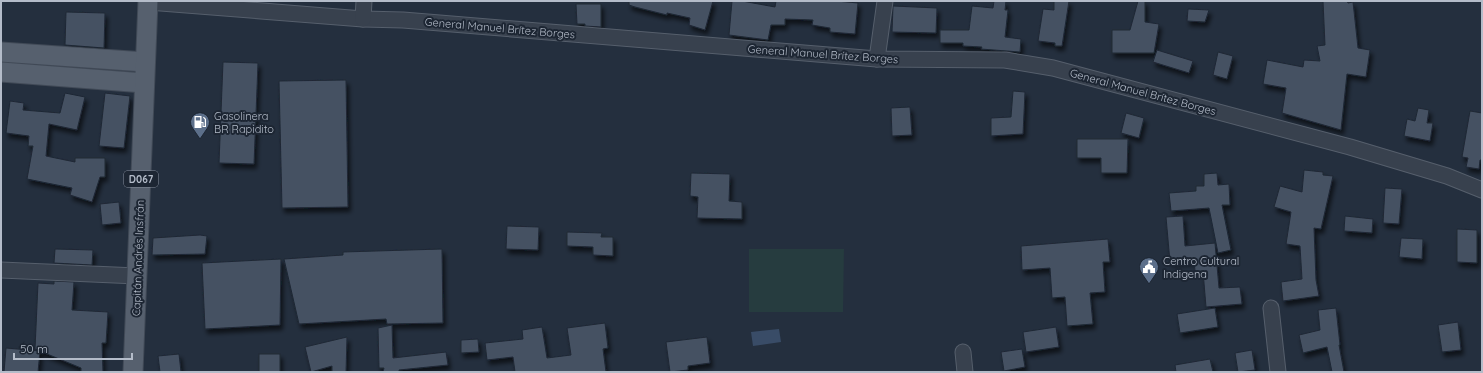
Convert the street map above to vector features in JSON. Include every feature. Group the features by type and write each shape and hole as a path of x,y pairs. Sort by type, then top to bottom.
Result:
{"main road":[{"name":"Capitán Andrés Insfrán","path":"133,372 148,1"},
{"path":"1,52 145,62"},
{"path":"1,72 144,83"}],"street":[{"name":"General Manuel Brítez Borges","path":"148,1 363,19 403,20 877,60 1005,60 1053,68 1350,147 1447,176 1482,190"},
{"path":"363,19 364,1"},
{"path":"877,60 885,1"},
{"path":"1,270 137,276"},
{"path":"1271,308 1278,372"},
{"path":"963,352 966,372"}],"green space":[{"path":"749,249 844,249 843,312 749,312"}],"water":[{"path":"779,329 781,342 753,346 751,332"}],"building":[{"path":"629,1 713,1 705,30 689,25 690,18 667,13 667,15 635,7 629,5"},
{"path":"732,1 742,1 775,7 776,1 836,1 858,3 855,34 830,32 830,28 812,25 813,20 785,19 785,25 771,25 768,40 729,35"},
{"path":"994,1 1006,1 1005,10 1008,10 1005,37 1021,39 1020,52 981,49 982,47 963,46 963,43 940,43 940,30 969,30 972,6 993,8"},
{"path":"1054,1 1069,1 1062,46 1055,46 1055,43 1038,41 1043,9 1054,10"},
{"path":"1138,1 1145,1 1145,22 1159,24 1154,53 1112,53 1112,30 1130,30"},
{"path":"1323,1 1353,2 1358,48 1370,50 1366,77 1347,74 1341,130 1282,113 1286,88 1263,84 1267,60 1303,67 1304,60 1320,61 1317,46 1325,45"},
{"path":"576,4 601,4 601,27 577,24"},
{"path":"893,6 937,8 936,33 892,32"},
{"path":"1188,9 1209,10 1205,22 1187,21"},
{"path":"66,12 105,13 104,48 65,45"},
{"path":"1157,50 1193,61 1189,73 1153,62"},
{"path":"1218,52 1233,56 1227,79 1213,75"},
{"path":"223,62 258,63 254,164 219,163"},
{"path":"346,80 348,207 282,208 279,81"},
{"path":"1013,91 1025,92 1023,134 991,136 991,118 1011,117"},
{"path":"65,93 85,97 77,130 49,124 46,156 75,162 75,158 105,158 105,177 100,177 92,202 70,195 72,188 27,179 33,146 28,146 29,136 6,133 10,101 24,103 23,110 60,113"},
{"path":"105,93 130,96 124,148 99,146"},
{"path":"910,107 912,135 892,136 891,108"},
{"path":"1418,108 1429,110 1427,123 1433,123 1430,141 1404,136 1407,119 1415,121"},
{"path":"1470,111 1482,113 1482,160 1480,160 1479,169 1466,167 1468,158 1462,157"},
{"path":"1126,113 1144,118 1139,138 1121,133"},
{"path":"1077,139 1128,139 1127,173 1101,173 1101,158 1077,158"},
{"path":"1304,170 1323,172 1323,175 1333,176 1321,229 1314,228 1316,280 1319,296 1283,301 1281,282 1302,279 1300,246 1286,244 1291,212 1274,207 1280,186 1302,192"},
{"path":"691,173 730,174 729,201 742,202 742,219 697,218 698,197 690,196"},
{"path":"1217,173 1218,185 1229,184 1230,205 1222,205 1231,250 1218,253 1209,208 1171,211 1169,193 1196,191 1196,186 1204,186 1204,174"},
{"path":"1385,188 1402,189 1399,224 1383,223"},
{"path":"119,202 121,223 102,225 100,204"},
{"path":"1183,216 1185,246 1215,243 1219,288 1240,287 1242,304 1206,307 1203,271 1195,271 1194,260 1170,262 1166,217"},
{"path":"1345,216 1373,219 1372,233 1344,231"},
{"path":"507,226 539,227 538,250 506,249"},
{"path":"1457,229 1477,230 1477,263 1457,262"},
{"path":"567,232 602,233 601,237 613,237 613,256 593,255 593,247 567,246"},
{"path":"200,235 207,236 205,254 152,255 153,238"},
{"path":"1401,238 1423,239 1422,259 1399,257"},
{"path":"1108,239 1110,262 1103,262 1105,292 1090,293 1093,324 1067,326 1065,297 1052,298 1050,268 1022,270 1021,246"},
{"path":"55,249 93,250 92,265 54,263"},
{"path":"442,249 443,323 387,324 386,319 299,324 284,259 343,255 343,252"},
{"path":"281,259 280,325 205,329 202,263"},
{"path":"54,281 74,282 72,310 108,312 106,343 102,343 103,372 81,372 81,368 35,349 38,283 54,284"},
{"path":"1215,308 1218,327 1180,333 1177,314"},
{"path":"1336,308 1339,345 1344,372 1332,372 1327,347 1303,353 1299,335 1320,330 1318,310"},
{"path":"1458,322 1461,350 1442,352 1438,325"},
{"path":"605,323 608,348 603,349 606,372 515,372 513,357 487,360 485,343 523,339 522,330 542,327 547,358 571,355 567,328"},
{"path":"392,325 393,358 446,352 448,365 399,370 399,372 383,372 384,368 379,368 378,328"},
{"path":"1056,327 1059,347 1026,352 1023,332"},
{"path":"347,337 346,372 332,372 332,366 311,372 305,347"},
{"path":"707,337 710,363 688,366 688,370 670,372 666,342"},
{"path":"478,339 479,352 461,353 461,340"},
{"path":"6,348 40,351 38,372 4,372"},
{"path":"1022,349 1025,367 1004,371 1001,352"},
{"path":"1252,350 1255,370 1238,372 1235,353"},
{"path":"179,354 181,372 160,372 158,356"},
{"path":"259,354 280,354 280,372 259,372"},
{"path":"1210,359 1213,372 1176,372 1175,365"}],"place":[{"name":"Gasolinera BR Rapidito","path":"200,139"},
{"name":"Centro Cultural Indigena","path":"1149,284"}]}
